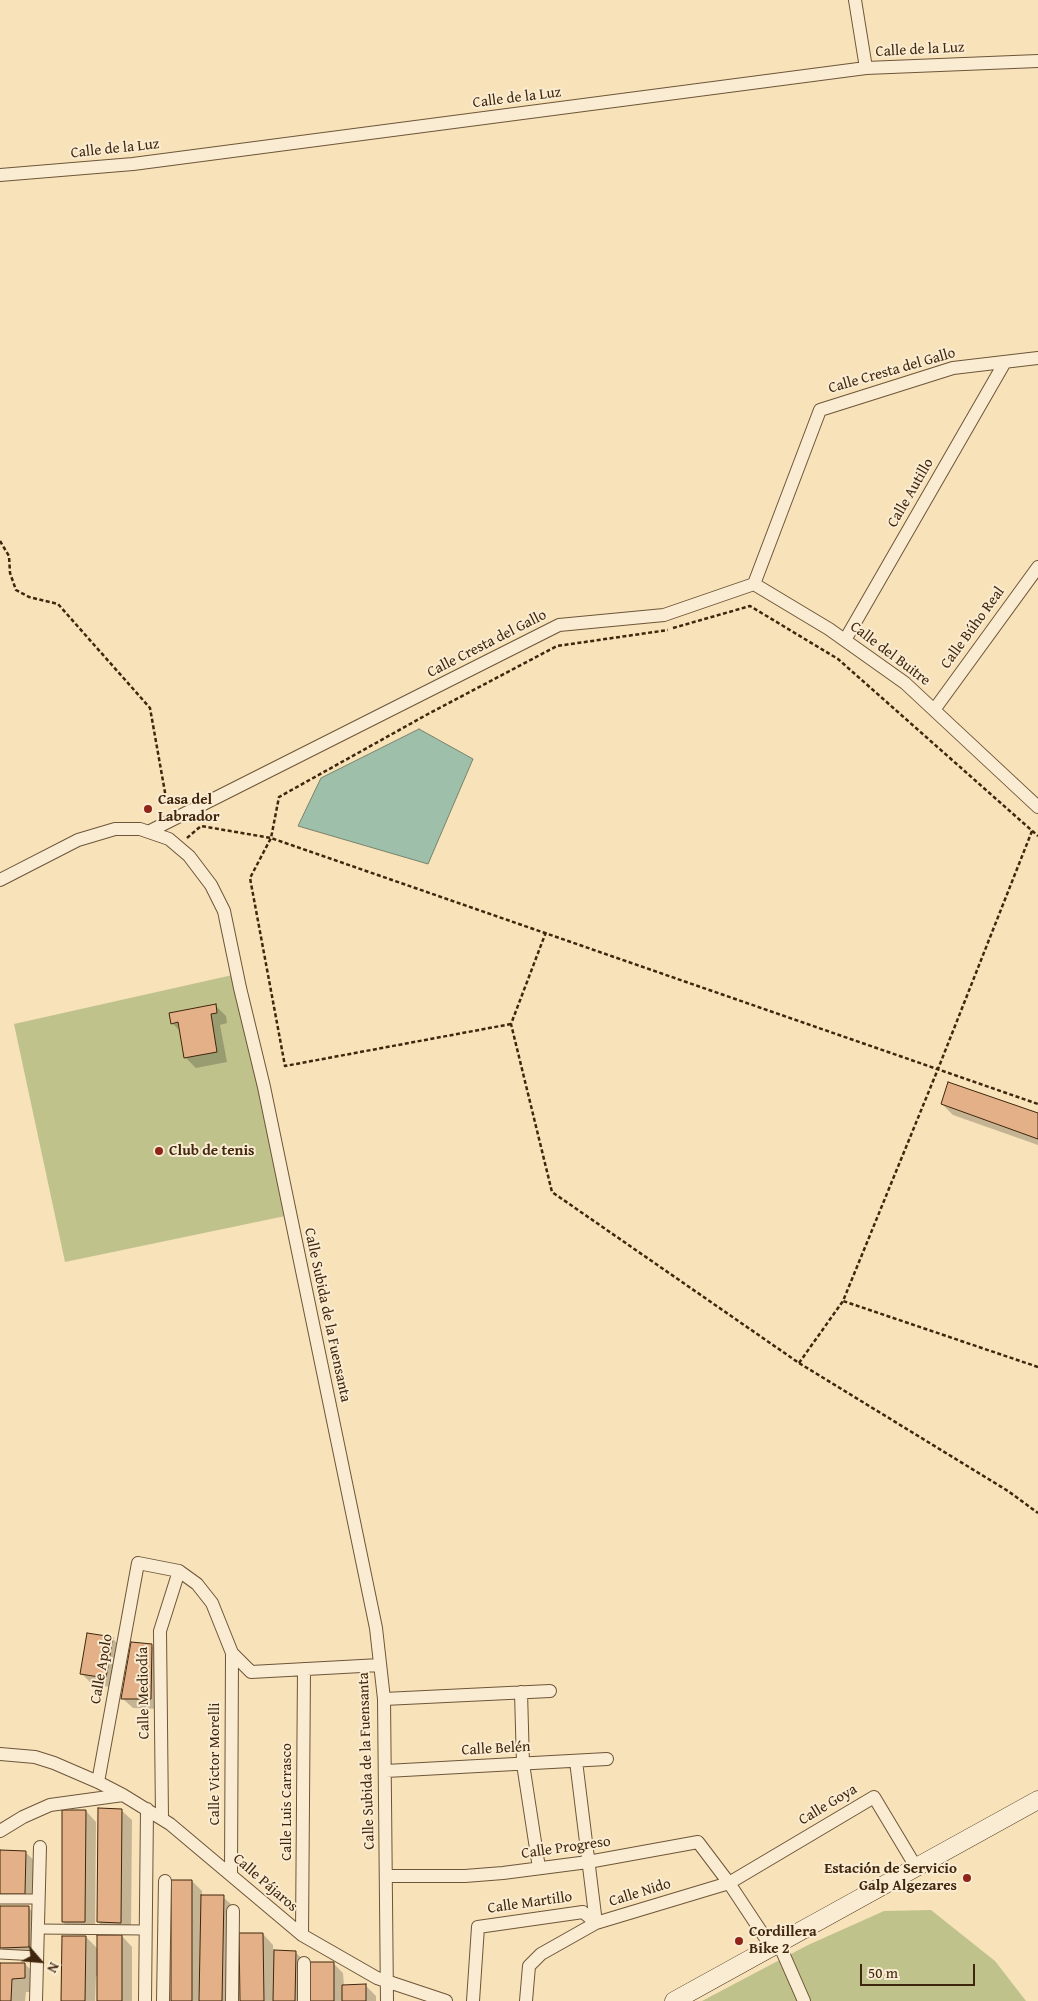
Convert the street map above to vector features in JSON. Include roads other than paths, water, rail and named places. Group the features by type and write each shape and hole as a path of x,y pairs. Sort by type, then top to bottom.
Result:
{"main road":[{"path":"674,2001 1038,1800"}],"street":[{"path":"855,0 866,68"},
{"name":"Calle de la Luz","path":"0,175 133,164 866,68 1038,61"},
{"name":"Calle Cresta del Gallo","path":"150,831 559,625 664,615 754,584 820,410 953,368 1038,358"},
{"name":"Calle Autillo","path":"845,640 1005,362"},
{"name":"Calle Búho Real","path":"934,710 1038,567"},
{"name":"Calle del Buitre","path":"754,584 845,640 905,683 1038,808"},
{"name":"Calle Subida de la Fuensanta","path":"0,880 78,840 116,830 150,831 178,845 212,884 226,918 240,988 264,1087 376,1628 384,1698 387,2001"},
{"name":"Calle Apolo","path":"98,1782 138,1563 179,1571"},
{"path":"179,1571 197,1584 212,1604 232,1653 251,1672 380,1665"},
{"name":"Calle Mediodía","path":"162,1818 160,1631 179,1571"},
{"name":"Calle Victor Morelli","path":"231,1875 232,1653"},
{"name":"Calle Luis Carrasco","path":"302,1934 304,1669"},
{"path":"384,1698 550,1691"},
{"path":"521,1692 524,1764 539,1868"},
{"name":"Calle Pájaros","path":"0,1754 36,1758 74,1771 123,1795 162,1818 302,1934 367,1973 446,2001"},
{"name":"Calle Belén","path":"386,1771 607,1759"},
{"path":"576,1761 596,1923"},
{"path":"0,1831 23,1817 50,1805 123,1795"},
{"name":"Calle Goya","path":"729,1883 874,1797 916,1867"},
{"path":"145,2001 147,1809"},
{"name":"Calle Progreso","path":"386,1876 465,1876 539,1868 588,1862 698,1842 729,1883"},
{"path":"36,2001 40,1847"},
{"path":"163,2001 165,1881"},
{"path":"729,1883 776,1946 804,2001"},
{"name":"Calle Nido","path":"526,2001 529,1966 541,1954 596,1923 729,1883"},
{"path":"0,1899 38,1899"},
{"path":"232,2001 233,1911"},
{"name":"Calle Martillo","path":"473,2001 478,1927 583,1912 596,1923"},
{"path":"38,1929 145,1930"},
{"path":"0,1954 37,1956"},
{"path":"304,1963 304,2001"}],"place":[{"name":"Casa del Labrador","path":"148,809"},
{"name":"Club de tenis","path":"159,1151"},
{"name":"Estación de Servicio Galp Algezares","path":"967,1878"},
{"name":"Cordillera Bike 2","path":"739,1941"}]}
